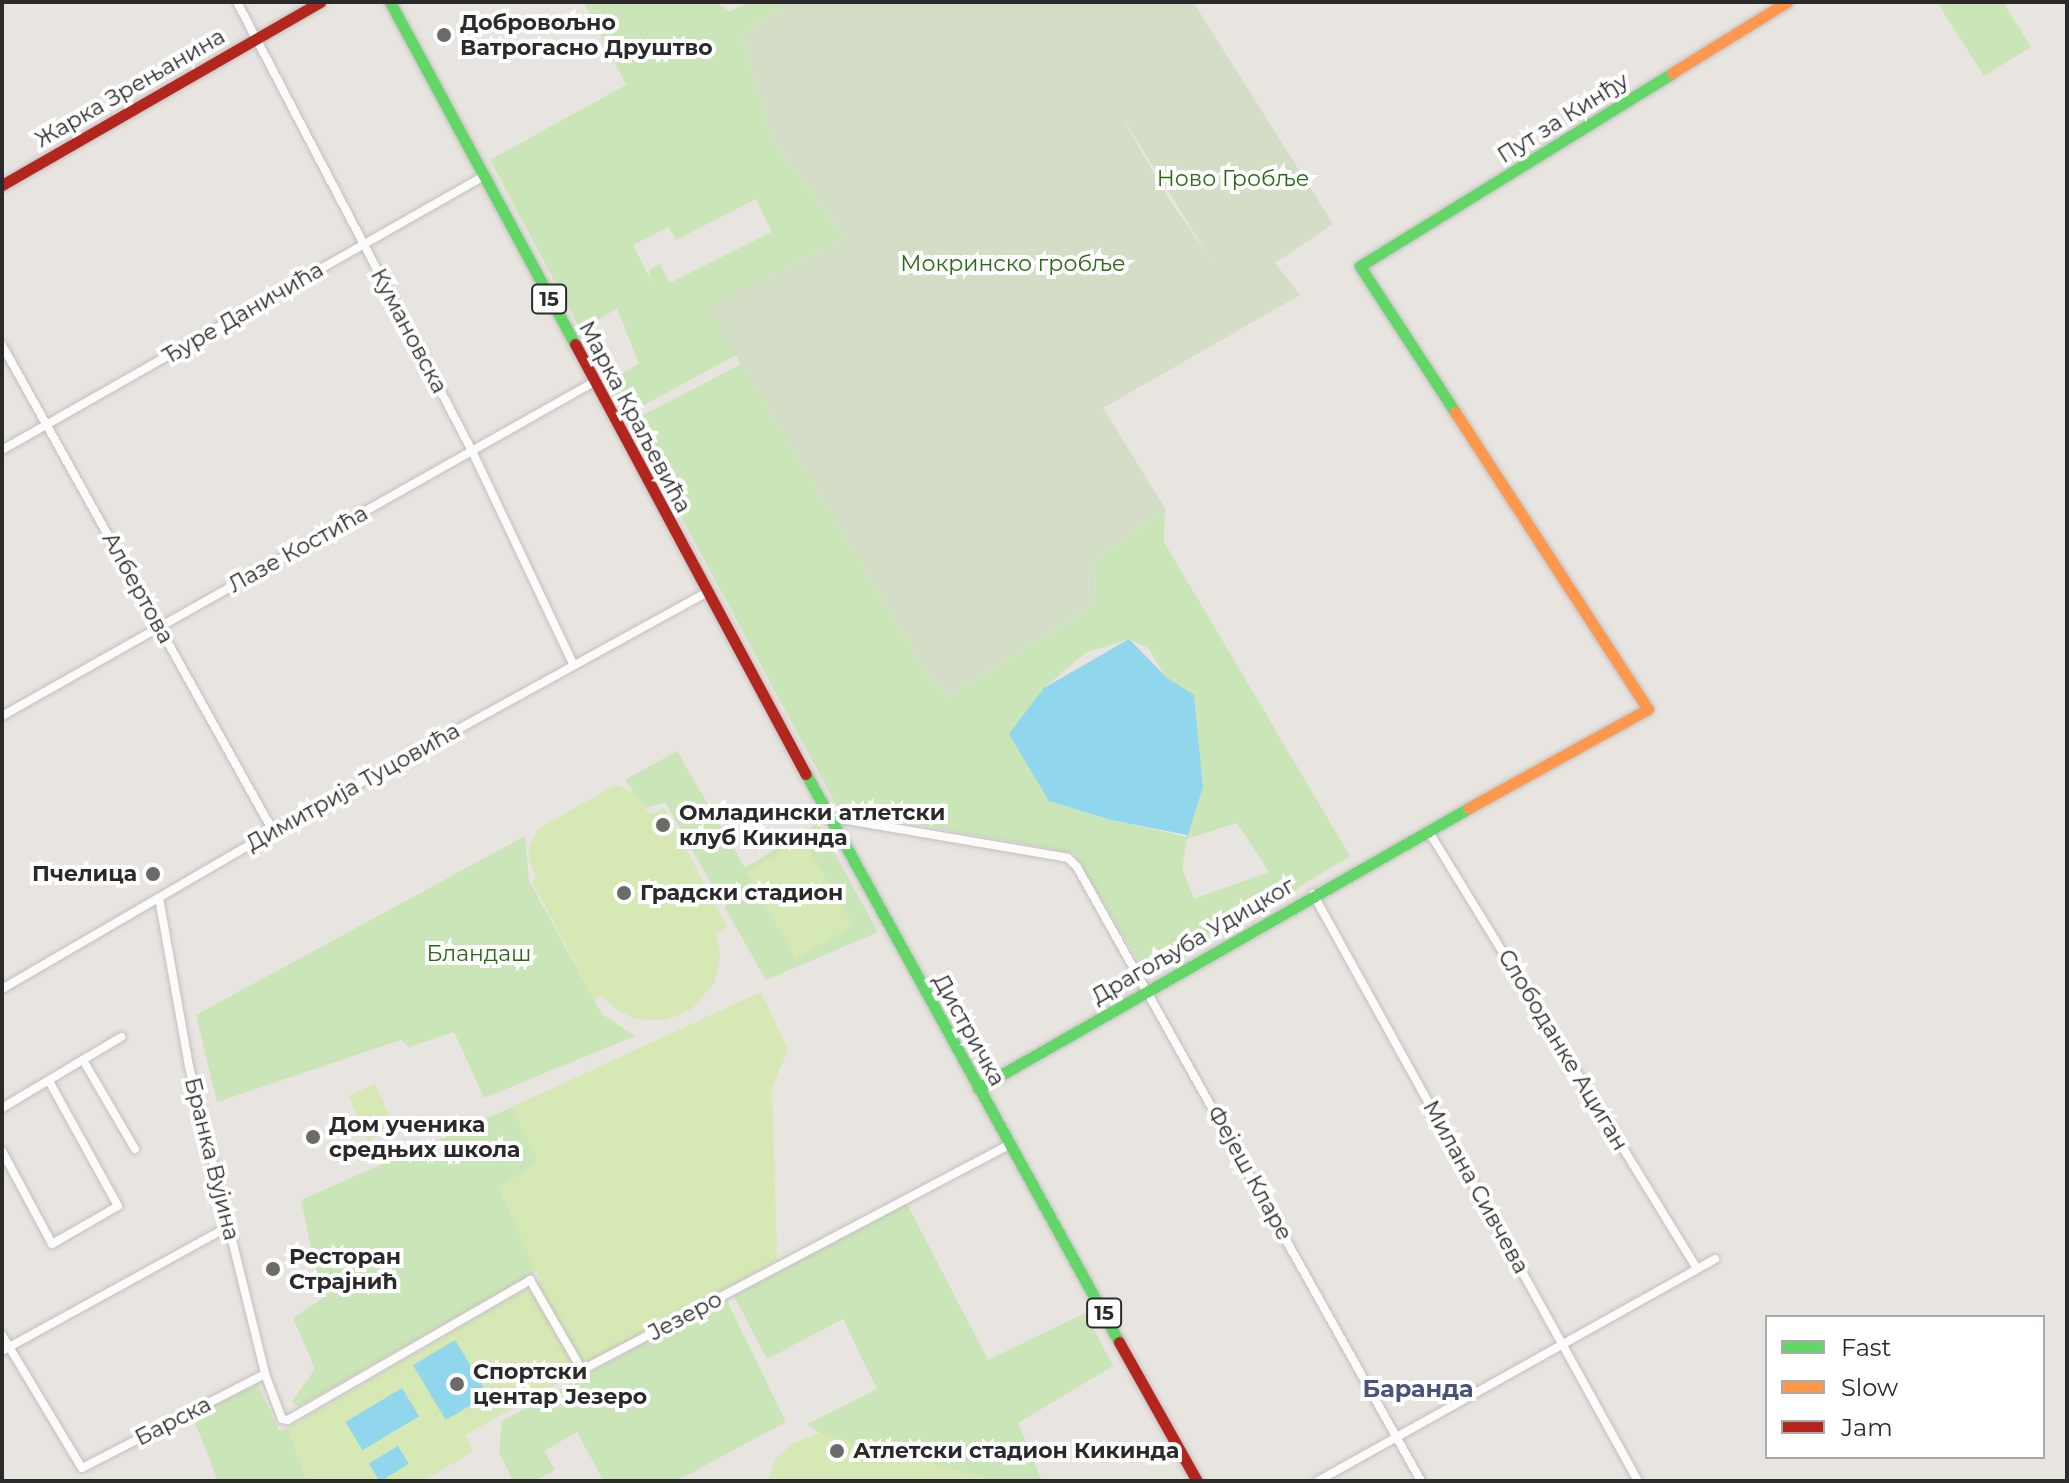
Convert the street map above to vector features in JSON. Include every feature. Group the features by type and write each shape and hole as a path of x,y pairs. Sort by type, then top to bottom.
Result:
{"street":[{"name":"Кумановска","path":"237,2 472,451 573,664"},
{"name":"Жарка Зрењанина","path":"2,185 320,2"},
{"name":"Марка Краљевића","path":"390,2 708,594"},
{"name":"Пут за Кинђу","path":"1360,266 1787,2"},
{"name":"Ђуре Даничића","path":"2,450 484,176"},
{"name":"Драгољуба Удицког","path":"978,1088 1313,894 1648,709 1360,266"},
{"name":"Албертова","path":"2,345 273,831"},
{"name":"Лазе Костића","path":"2,716 594,382"},
{"name":"Димитрија Туцовића","path":"2,989 273,831 573,664 708,594"},
{"name":"Дистричка","path":"708,594 1009,1145 1197,1481"},
{"name":"Фејеш Кларе","path":"829,817 1068,858 1077,867 1421,1481"},
{"name":"Слободанке Ациган","path":"1429,832 1696,1267"},
{"name":"Милана Сивчева","path":"1313,894 1638,1481"},
{"name":"Бранка Вујина","path":"159,898 189,1066 278,1416"},
{"path":"2,1108 121,1037"},
{"path":"83,1060 135,1149"},
{"path":"2,1151 52,1244 118,1206 49,1081"},
{"name":"Језеро","path":"278,1416 288,1420 530,1280 582,1370 1009,1145"},
{"path":"2,1335 6,1349 229,1226"},
{"path":"1318,1481 1715,1259"},
{"name":"Барска","path":"6,1349 82,1468 265,1374"}],"green space":[{"path":"584,2 717,2 730,12 748,2 791,2 741,33 772,140 846,238 707,306 736,355 626,415 609,382 639,363 617,309 580,329 490,160 626,85","holes":["756,199 772,232 670,283 660,264 649,270 652,282 633,245 669,227 676,240"]},
{"name":"Мокринско гробље","path":"791,2 1193,2 1333,224 1275,263 1300,295 1103,408 1165,508 1095,561 1096,604 949,697 928,676 706,306 846,238 772,140 741,33","holes":["1125,121 1211,260 1167,196"]},
{"path":"1937,2 2003,2 2031,47 1984,76"},
{"path":"741,364 928,676 949,697 1096,604 1095,561 1165,508 1164,542 1350,856 1149,979 1074,853 839,810 630,422","holes":["1129,639 1148,648 1166,677 1194,695 1203,787 1188,837 1111,820 1049,801 1044,688 1085,653","1237,823 1269,872 1194,899 1182,868 1187,839"]},
{"path":"677,751 745,868 818,823 878,932 766,980 665,802 646,808 625,780"},
{"name":"Градски стадион","path":"615,785 635,793 650,815 664,808 727,927 715,933 720,954 715,982 692,1009 665,1020 636,1019 619,1011 601,996 594,999 532,881 536,878 529,858 530,846 538,829"},
{"name":"Бландаш","path":"525,836 529,881 602,1014 635,1036 484,1098 454,1032 409,1047 401,1040 217,1102 196,1015"},
{"path":"803,839 853,926 796,959 746,872"},
{"path":"761,992 788,1050 772,1087 777,1260 465,1435 473,1451 424,1481 307,1481 288,1428 541,1280 499,1187 539,1161 512,1107"},
{"path":"375,1084 395,1129 368,1141 349,1096"},
{"path":"512,1107 539,1161 499,1188 537,1271 298,1407 292,1401 315,1369 293,1318 322,1299 301,1200"},
{"path":"907,1204 988,1360 1085,1313 1113,1366 1018,1423 1042,1481 989,1481 820,1433 807,1424 877,1389 843,1319 767,1359 734,1296"},
{"path":"726,1299 786,1422 676,1481 604,1481 577,1432 544,1451 555,1470 535,1481 513,1481 499,1452 502,1421"},
{"path":"258,1384 279,1431 288,1428 307,1481 218,1481 192,1415"},
{"name":"Атлетски стадион Кикинда","path":"820,1433 989,1481 768,1481 775,1460 793,1443"}],"water":[{"path":"1129,639 1166,677 1194,695 1203,787 1187,839 1187,835 1111,820 1049,801 1009,734 1044,688"},
{"path":"455,1340 488,1395 446,1420 413,1365"},
{"path":"402,1388 419,1416 362,1450 345,1422"},
{"path":"398,1446 409,1464 379,1481 369,1464"}],"traffic: fast":[{"path":"390,2 575,344"},
{"path":"1455,412 1360,266 1672,73"},
{"path":"806,774 1119,1342"},
{"path":"978,1088 1469,808"}],"traffic: slow":[{"path":"1672,73 1787,2"},
{"path":"1455,412 1648,709 1469,808"}],"traffic: jam":[{"path":"2,185 320,2"},
{"path":"575,344 806,774"},
{"path":"1119,1342 1197,1481"}],"place":[{"name":"Добровољно Ватрогасно Друштво","path":"444,35"},
{"name":"Омладински атлетски клуб Кикинда","path":"663,825"},
{"name":"Пчелица","path":"153,874"},
{"name":"Градски стадион","path":"624,893"},
{"name":"Дом ученика средњих школа","path":"313,1137"},
{"name":"Ресторан Страјнић","path":"273,1269"},
{"name":"Спортски центар Језеро","path":"457,1384"},
{"name":"Атлетски стадион Кикинда","path":"837,1451"}],"district":[{"name":"Баранда","path":"1418,1389"}],"park label":[{"name":"Ново Гробље","path":"1233,179"}]}
